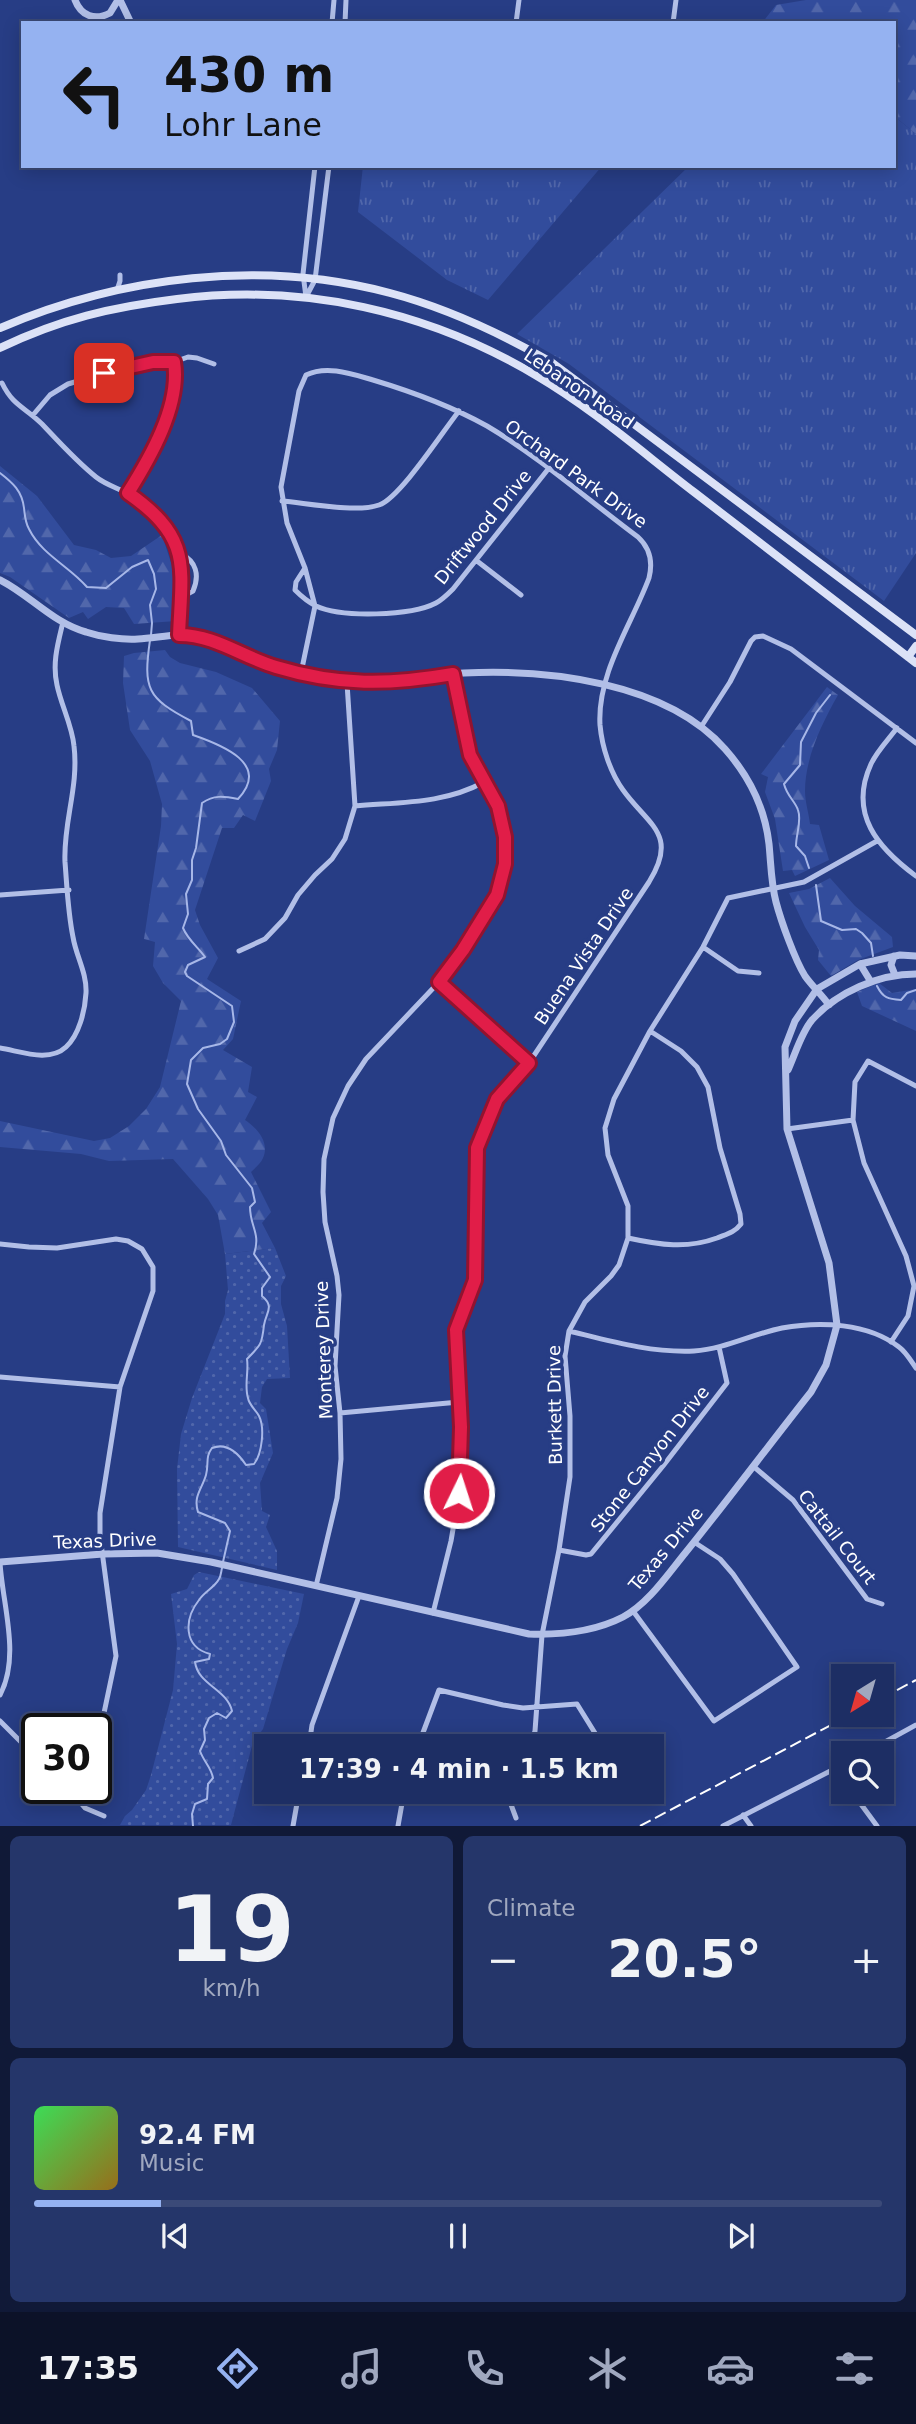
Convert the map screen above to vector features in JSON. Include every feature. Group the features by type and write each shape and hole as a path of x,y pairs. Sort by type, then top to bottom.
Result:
{"main road":[{"name":"Lebanon Road","path":"0,328 117,290 202,277 303,278 391,293 471,320 551,362 916,635"},
{"path":"149,285 152,302"},
{"name":"Lebanon Road","path":"0,348 105,309 201,296 258,293 306,297 380,310 434,326 489,350 538,376 617,432 916,663"},
{"path":"908,657 916,646"}],"street":[{"path":"76,4 89,16 102,17 112,11 119,0 130,21"},
{"path":"332,21 334,0"},
{"path":"345,21 346,0"},
{"path":"516,21 519,0"},
{"path":"673,21 676,0"},
{"path":"76,4 89,21"},
{"path":"306,297 303,278 315,168"},
{"path":"306,297 315,280 329,168"},
{"path":"117,290 120,275"},
{"path":"33,415 50,395 68,384 122,368 153,362 174,362 188,357 214,364"},
{"path":"128,493 150,456 166,419 173,393 174,362"},
{"name":"Orchard Park Drive","path":"282,501 282,469 299,391 306,375 324,369 359,376 411,392 459,411 505,437 549,468 645,543 651,558 649,578 604,686 601,730 611,767 623,791 651,821 659,836"},
{"path":"2,383 9,398 33,415 97,477 128,493 159,519 174,539 181,554 179,635"},
{"path":"301,673 315,606 282,501 350,507 379,505 397,491 459,411"},
{"name":"Driftwood Drive","path":"315,606 344,613 371,614 425,608 439,602 477,562 549,468"},
{"path":"180,598 193,590 196,576 194,563 181,554"},
{"path":"477,562 522,595"},
{"path":"305,568 296,582 295,590 315,606"},
{"path":"0,580 63,622 86,632 135,640 179,635 201,637 222,643 276,667 347,682 415,680 453,674 523,673 568,678 604,686 667,706 701,727 733,759 758,803 769,843 773,888 779,913 805,975 829,1004"},
{"path":"0,1048 44,1055 59,1053 73,1040 78,1030 86,995 85,975 73,939 65,862 65,835 74,795 74,745 57,684 55,666 63,622"},
{"path":"701,727 730,682 751,641 768,637 802,656 916,743"},
{"name":"Monterey Drive","path":"316,1586 341,1477 341,1413 335,1366 339,1295 325,1222 323,1192 324,1159 333,1118 348,1086 366,1059 439,982 463,950 497,895 505,864 505,837 498,806 470,755 453,674"},
{"path":"239,951 265,939 285,918 298,895 332,859 345,839 355,806 347,682"},
{"path":"897,728 874,758 865,783 865,813 877,841 891,857 916,876"},
{"path":"355,806 436,799 463,793 484,782"},
{"name":"Buena Vista Drive","path":"433,1613 451,1541 459,1493 462,1449 456,1330 475,1280 477,1148 497,1099 529,1063 654,875 661,853 659,836"},
{"name":"Burkett Drive","path":"535,1734 542,1635 570,1477 570,1416 565,1356 569,1331 585,1302 619,1265 628,1238 628,1206 608,1154 605,1128 614,1099 650,1031 703,947 728,898 811,879 877,841"},
{"path":"0,895 69,890"},
{"path":"703,947 738,971 759,973"},
{"path":"894,956 891,964 895,975"},
{"name":"Texas Drive","path":"0,1562 157,1553 211,1562 509,1631 542,1635 562,1634 603,1625 633,1611 694,1542 811,1392 826,1365 837,1325 828,1263 787,1129 785,1047 795,1021 817,989 860,964 894,956 916,956"},
{"path":"860,964 871,982"},
{"name":"Texas Drive","path":"787,1071 811,1022 829,1004 871,982 895,975 916,974"},
{"path":"439,982 529,1063"},
{"path":"628,1238 657,1244 695,1245 736,1231 741,1224 720,1148 708,1087 697,1067 681,1051 650,1031"},
{"path":"891,1342 908,1316 914,1286 906,1256 864,1163 853,1120 855,1082 867,1061 916,1086"},
{"path":"787,1129 853,1120"},
{"path":"0,1244 57,1248 116,1239 128,1241 142,1249 153,1267 153,1291 120,1387 100,1513 116,1656 104,1713"},
{"path":"569,1331 673,1352 719,1347 782,1328 837,1325 877,1333 901,1348 916,1367"},
{"name":"Stone Canyon Drive","path":"559,1550 592,1554 663,1466 725,1387 726,1378 719,1347"},
{"path":"0,1377 120,1387"},
{"path":"341,1413 459,1402"},
{"name":"Cattail Court","path":"753,1466 793,1500 867,1599 882,1604"},
{"path":"633,1611 714,1721 797,1667 733,1574 720,1559 694,1542"},
{"path":"0,1562 9,1638 8,1674 0,1695"},
{"path":"311,1734 359,1596"},
{"path":"422,1734 439,1690 503,1705 536,1709 577,1704 596,1734"},
{"path":"0,1721 21,1742"},
{"path":"887,1741 916,1725"},
{"path":"723,1825 831,1771"},
{"path":"82,1804 104,1816"},
{"path":"292,1825 296,1804"},
{"path":"398,1825 402,1804"},
{"path":"511,1804 516,1818"},
{"path":"861,1804 877,1825"},
{"path":"743,1815 751,1825"}],"green space":[{"path":"806,0 916,0 916,134 896,118 896,21 764,21 776,5"},
{"path":"896,118 916,134 916,553 884,601 569,364 517,334 687,168 896,168"},
{"path":"363,168 600,168 488,300 447,280 358,212"},
{"path":"0,466 37,496 74,545 96,550 111,558 131,556 162,535 176,578 176,621 134,624 124,608 106,607 88,619 83,612 69,618 10,577 0,573"},
{"path":"165,650 180,663 216,672 252,688 280,721 277,750 269,769 271,781 255,821 243,815 234,828 222,828 195,910 218,958 207,979 241,1001 233,1039 223,1050 252,1067 248,1092 257,1097 245,1120 258,1131 264,1141 265,1152 262,1160 251,1172 271,1212 262,1223 275,1248 225,1254 218,1215 208,1199 173,1159 109,1161 81,1154 0,1147 0,1121 94,1141 110,1138 129,1126 146,1109 160,1087 181,1001 163,983 153,966 155,942 144,939 162,804 150,761 130,730 123,683 124,656"},
{"path":"827,687 838,695 811,754 805,791 810,824 819,825 829,860 795,876 792,870 783,871 775,819 765,792 768,777 761,774"},
{"path":"830,878 855,906 892,937 893,947 858,960 831,976 818,960 819,950 789,893 809,889"},
{"path":"879,983 892,993 916,989 916,1031 862,1006 857,992"},
{"path":"275,1248 286,1276 281,1286 281,1304 287,1326 290,1378 267,1379 262,1387 260,1403 266,1409 273,1453 260,1483 262,1511 270,1515 266,1527 277,1551 277,1570 178,1547 177,1469 181,1434 192,1398 225,1314 228,1290 225,1254"},
{"path":"199,1572 304,1594 298,1623 287,1649 263,1729 259,1734 254,1734 231,1825 120,1825 146,1790 173,1690 177,1644 171,1594 187,1589 194,1575"}],"waterway":[{"path":"0,473 19,492 27,524 34,538 87,587 106,588 132,567 148,560 156,589 150,605 151,635"},
{"path":"150,640 147,670 151,690 165,706 191,721 193,735 217,744 239,758 246,766 249,776 247,787 238,799 219,797 202,803 192,860 192,880 186,894 188,914 183,928 205,957 188,965 185,972 187,976 232,1006 234,1022 227,1039 220,1044 203,1048 191,1060 187,1084 198,1109 221,1141 226,1155 252,1188 255,1202 250,1207 250,1214 256,1235 254,1254 270,1277 262,1288 262,1296 268,1303 269,1310 261,1340 247,1359 247,1393 262,1427 259,1454 254,1464 246,1465 232,1450 223,1446 212,1448 206,1475 197,1497 198,1512 225,1523 230,1531 223,1562"},
{"path":"809,868 805,856 796,846 799,814 784,784 800,765 801,742 816,713 830,695"},
{"path":"816,885 821,921 842,930 856,929 862,933 871,943 873,956"},
{"path":"877,986 881,993 896,1000 901,1000 907,993 916,990"},
{"path":"193,1826 195,1804 207,1799 208,1784 213,1778 200,1751 205,1740 204,1729 209,1718 217,1713 226,1718 232,1711 225,1697 197,1670 195,1662 209,1659 210,1654 195,1645 191,1639 189,1624 194,1607 217,1582 222,1568"}],"railway":[{"path":"894,1692 916,1680"},
{"path":"640,1826 831,1725"}],"route":[{"path":"104,373 153,362 174,362 173,393 166,419 144,468 128,493 159,519 181,554 179,635 222,643 276,667 347,682 377,683 453,674 470,755 498,806 505,837 505,864 497,895 463,950 439,982 529,1063 497,1099 477,1148 475,1280 456,1330 462,1449 459,1493"}]}
